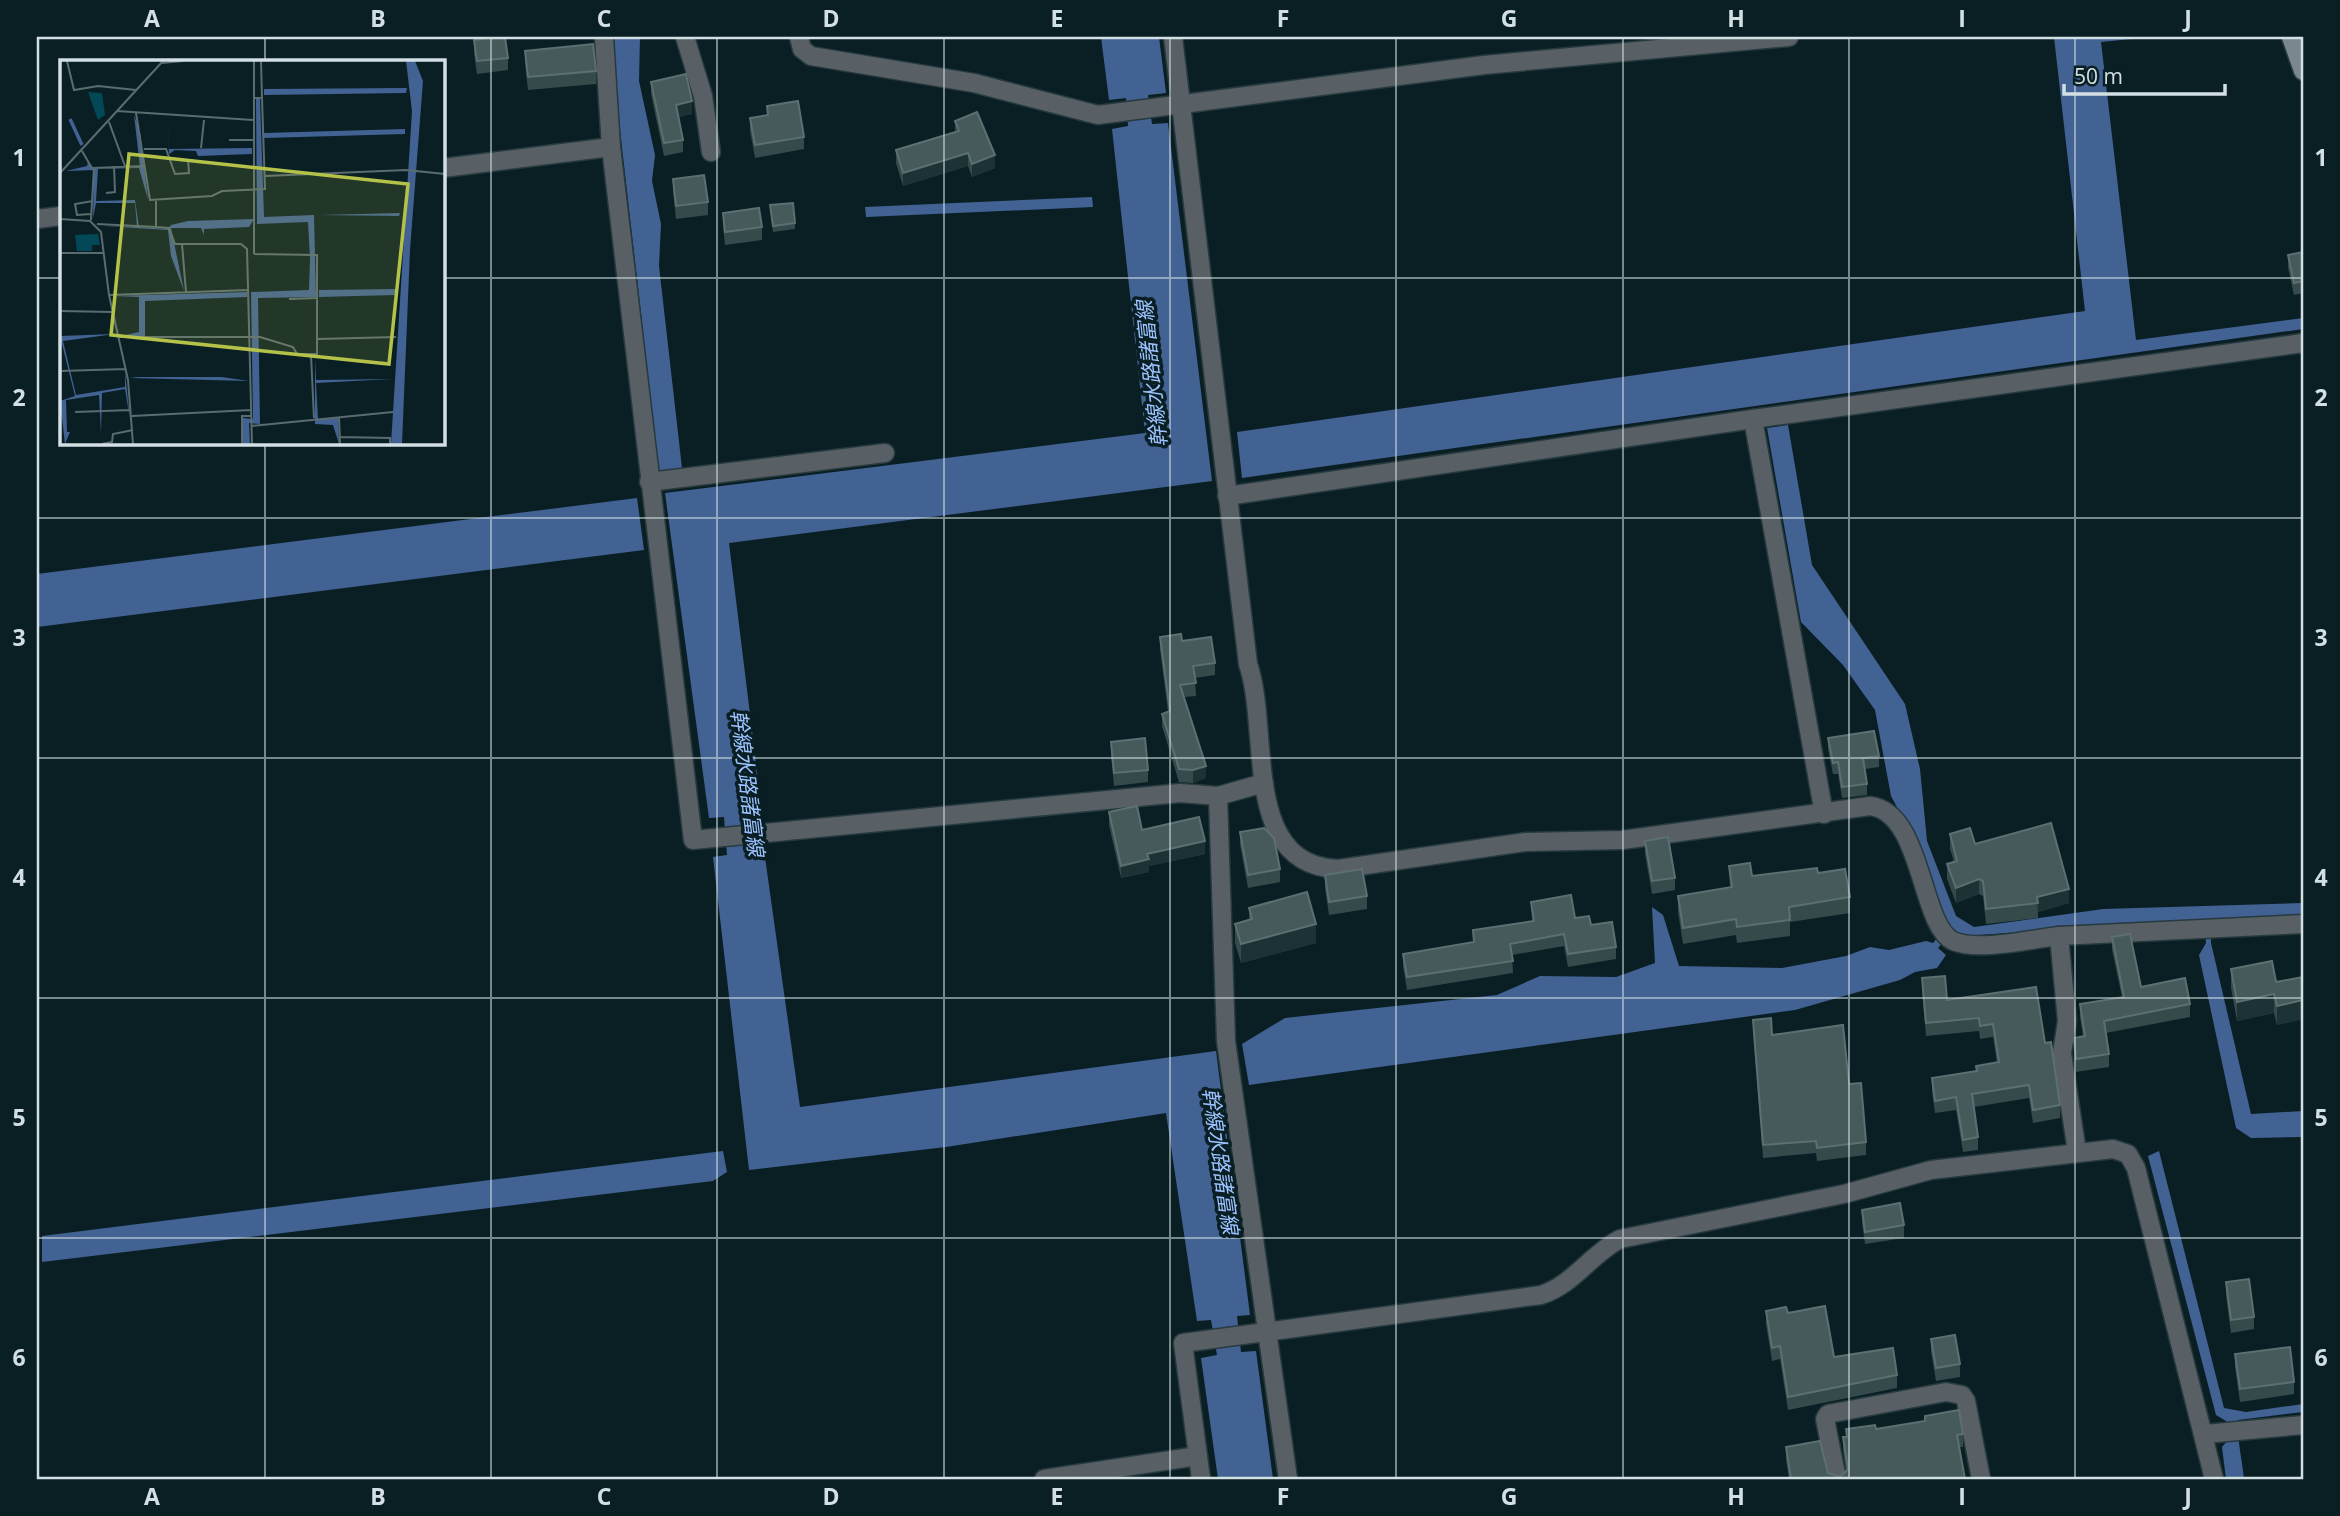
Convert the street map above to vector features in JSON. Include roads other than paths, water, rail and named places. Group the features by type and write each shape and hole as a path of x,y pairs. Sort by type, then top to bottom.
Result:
{"street":[{"path":"604,37 611,147 693,840 754,832 1180,793 1217,796 1264,783"},
{"path":"685,37 703,96 711,152"},
{"path":"799,37 802,49 811,56 974,83 1098,115 1484,65 1789,37"},
{"path":"1173,37 1248,664 1255,686 1264,783 1277,836 1296,858 1319,868 1338,869 1526,842 1622,840 1870,806 1890,812 1908,840 1945,934 1971,946 2059,936 2303,924"},
{"path":"2291,37 2303,71"},
{"path":"444,168 611,147"},
{"path":"37,219 60,216"},
{"path":"1227,496 1753,419 2303,343"},
{"path":"1753,419 1824,814"},
{"path":"649,482 885,453"},
{"path":"1217,796 1226,1041 1289,1479"},
{"path":"2059,936 2067,1021 2062,1053 2077,1152"},
{"path":"1201,1479 1183,1343 1541,1295 1566,1283 1604,1248 1620,1239 1844,1194 1931,1170 2113,1149 2128,1154 2136,1168 2205,1434 2214,1479"},
{"path":"1837,1479 1825,1419 1828,1414 1946,1392 1962,1395 1966,1401 1981,1479"},
{"path":"2205,1434 2303,1425"},
{"path":"1044,1479 1198,1456"}],"water":[{"path":"614,37 640,37 639,81 655,155 652,181 661,224 659,266 682,468 659,471 616,95"},
{"name":"幹線水路諸富線","path":"1101,37 1159,37 1166,93 1148,95 1152,124 1168,123 1212,481 729,543 762,812 747,814 751,851 764,850 800,1107 1216,1051 1250,1315 1237,1316 1241,1352 1256,1351 1273,1479 1218,1479 1201,1358 1217,1355 1211,1320 1197,1321 1166,1113 946,1147 749,1170 713,857 727,855 724,817 709,818 665,493 1145,433 1112,129 1128,126 1126,98 1109,100"},
{"path":"2054,37 2152,37 2101,42 2136,340 2303,318 2303,329 1242,478 1237,432 2085,311"},
{"path":"1092,197 1093,207 866,217 865,207"},
{"path":"1788,425 1812,565 1905,704 1920,769 1927,841 1956,916 1974,927 2103,909 2303,903 2303,917 2211,920 2211,943 2251,1114 2303,1111 2303,1137 2251,1138 2236,1128 2199,955 2206,943 2204,919 1965,936 1953,931 1938,948 1946,955 1937,968 1915,972 1900,980 1795,1010 1249,1085 1242,1044 1285,1018 1497,995 1540,976 1616,977 1655,963 1652,907 1663,915 1679,966 1782,968 1846,956 1870,947 1889,950 1926,941 1933,943 1948,925 1917,844 1891,796 1875,710 1843,665 1801,622 1767,428"},
{"path":"637,498 644,550 37,627 37,574"},
{"path":"723,1151 727,1172 713,1181 42,1262 42,1236"},
{"path":"2159,1151 2224,1408 2246,1412 2303,1404 2303,1412 2238,1420 2244,1479 2226,1479 2222,1447 2227,1441 2226,1421 2216,1415 2148,1156"}]}
